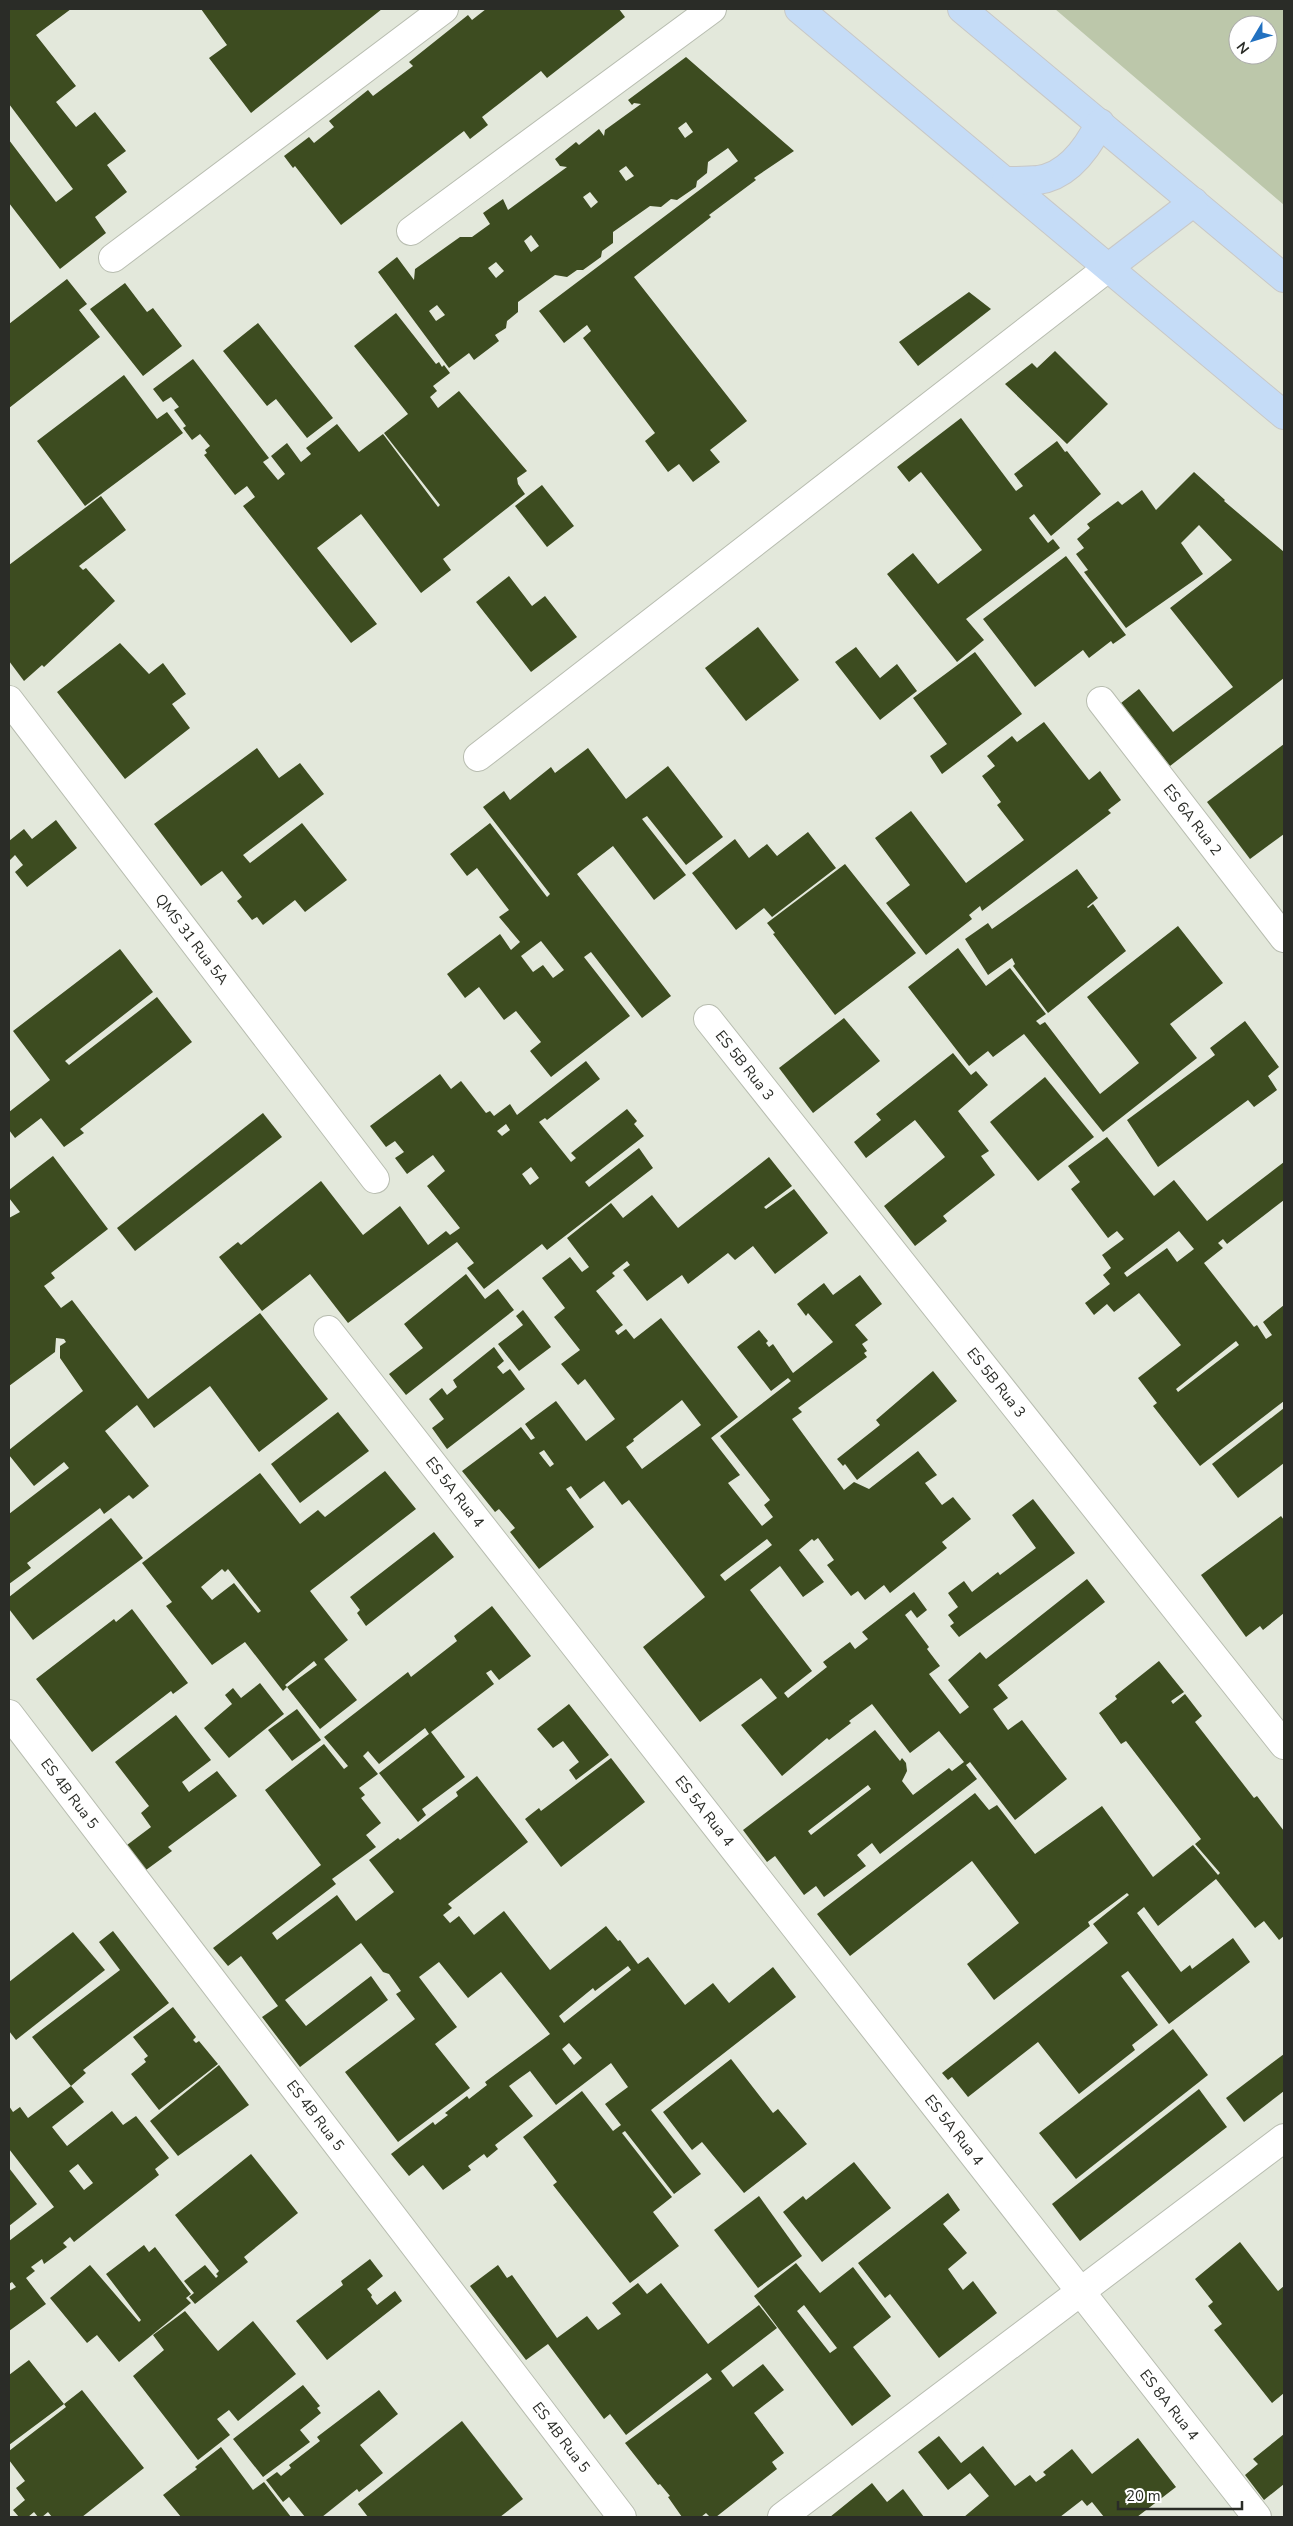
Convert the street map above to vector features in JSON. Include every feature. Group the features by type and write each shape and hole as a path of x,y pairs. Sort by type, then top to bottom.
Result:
{"main road":[{"path":"798,9 1109,267 1284,416"},
{"path":"962,9 1284,278"},
{"path":"1006,181 1040,180 1064,170 1090,142 1100,123"},
{"path":"1109,267 1194,202"}],"street":[{"path":"113,258 444,9"},
{"path":"411,230 712,9"},
{"path":"478,757 1109,267"},
{"name":"QMS 31 Rua 5A","path":"9,700 375,1179"},
{"name":"ES 6A Rua 2","path":"1101,701 1284,938"},
{"name":"ES 5B Rua 3","path":"708,1019 1284,1745"},
{"name":"ES 5A Rua 4","path":"328,1330 1082,2292"},
{"name":"ES 4B Rua 5","path":"9,1714 622,2517"},
{"path":"782,2517 1284,2138"},
{"name":"ES 8A Rua 4","path":"1082,2292 1257,2517"}],"green space":[{"path":"1055,9 1284,9 1284,205"}],"building":[{"path":"9,9 71,9 36,35 76,86 56,102 76,127 95,112 126,151 107,165 127,192 95,217 106,233 60,269 9,203 9,140 56,202 73,189 9,104"},
{"path":"201,9 382,9 251,113 209,58 227,45"},
{"path":"486,9 619,9 625,17 547,78 541,71 482,117 488,125 470,139 464,131 341,225 295,166 293,168 284,156 309,137 314,143 334,127 329,121 368,90 373,96 413,66 409,62 468,15 472,20"},
{"path":"686,57 794,151 754,178 756,180 709,215 711,217 634,277 747,421 710,450 720,462 693,482 679,464 668,472 645,441 655,433 583,338 591,331 587,325 564,343 539,311 738,161 728,148 708,162 707,173 697,181 696,187 677,200 671,199 661,207 650,206 613,232 613,243 602,251 601,257 583,270 577,270 567,277 555,275 518,302 518,312 507,321 506,328 495,335 499,341 474,360 469,353 449,368 378,272 397,257 414,280 415,269 460,237 472,237 490,224 483,213 503,199 508,210 567,167 560,166 555,159 576,142 579,145 599,129 604,136 605,130 641,104 634,103 632,105 628,100","holes":["686,122 693,132 685,138 678,128","626,166 634,176 626,181 619,171","590,192 598,202 591,208 583,197","531,235 539,246 531,252 524,241","496,262 504,271 496,278 488,268","437,305 445,315 436,321 429,311"]},
{"path":"67,279 87,304 79,310 100,337 9,408 9,324"},
{"path":"125,283 147,312 153,308 182,346 143,376 90,309"},
{"path":"969,292 991,309 918,366 899,342"},
{"path":"396,313 436,364 439,362 442,367 444,365 450,373 433,386 437,391 430,397 438,408 459,391 527,471 517,478 518,484 525,494 443,559 451,570 421,593 361,514 317,548 377,624 351,643 243,506 255,497 247,486 235,495 204,455 207,453 205,450 210,446 200,434 192,440 183,428 186,426 174,410 179,407 171,397 163,402 153,389 193,359 269,458 263,462 278,480 285,474 271,456 287,443 301,462 311,454 306,448 337,424 359,452 383,434 438,507 440,505 384,433 408,414 354,346"},
{"path":"258,323 333,418 307,438 276,399 267,406 223,351"},
{"path":"1055,351 1108,404 1067,444 1005,384 1032,363 1037,368"},
{"path":"124,375 157,419 167,412 183,433 85,506 37,441"},
{"path":"961,418 1016,491 1023,486 1014,474 1057,441 1101,494 1051,536 1034,514 1029,518 1048,543 1053,539 1060,548 966,619 984,640 957,662 887,574 913,553 938,584 982,550 921,472 909,482 897,467"},
{"path":"1194,472 1224,501 1284,552 1284,678 1170,766 1121,703 1139,689 1173,732 1233,687 1170,608 1232,560 1199,525 1181,543 1203,574 1126,628 1084,572 1088,570 1076,554 1084,548 1077,539 1090,528 1087,524 1118,501 1122,505 1142,490 1156,510"},
{"path":"542,485 574,526 547,547 515,506"},
{"path":"101,496 126,530 79,566 83,570 86,568 115,601 44,667 42,665 24,681 9,661 9,565"},
{"path":"1066,556 1126,635 1113,644 1111,641 1089,658 1083,650 1035,687 983,619"},
{"path":"509,576 532,606 545,596 577,637 531,672 476,602"},
{"path":"758,627 799,680 746,721 705,668"},
{"path":"120,643 149,674 163,663 186,694 172,704 190,728 125,779 57,692"},
{"path":"856,647 880,678 897,664 917,691 880,720 835,662"},
{"path":"975,652 1022,714 942,774 930,756 947,744 913,698"},
{"path":"1044,722 1089,780 1100,771 1121,800 1108,810 1111,813 982,911 980,906 969,915 972,919 926,955 886,903 910,885 875,838 911,811 966,883 1024,840 997,805 1001,802 982,776 995,766 987,756 1012,736 1017,742"},
{"path":"1284,744 1284,834 1250,859 1207,802"},
{"path":"257,748 279,778 300,763 324,794 243,855 250,863 302,823 347,880 305,912 295,900 263,925 257,917 252,920 237,901 242,897 222,871 201,886 154,824"},
{"path":"588,748 626,799 668,766 723,837 686,865 647,816 642,819 686,875 654,900 613,846 577,874 671,996 642,1018 591,952 584,957 630,1016 551,1077 530,1051 541,1042 516,1011 504,1020 479,987 465,998 447,974 500,934 511,950 520,942 499,917 509,910 477,868 467,876 450,854 490,823 547,897 550,894 483,807 504,791 510,800 551,767 555,773","holes":["541,941 564,970 553,978 543,965 533,972 521,956"]},
{"path":"56,820 77,848 27,887 15,872 23,865 15,855 9,861 9,841 24,829 32,839"},
{"path":"808,832 836,868 772,917 764,908 736,930 692,873 735,839 749,858 767,844 777,856"},
{"path":"845,864 916,953 835,1015 773,934 775,933 767,923"},
{"path":"1077,869 1098,898 1087,907 1093,904 1126,951 1048,1013 1013,966 1015,964 1012,958 988,975 965,939 988,923 992,929"},
{"path":"1178,926 1223,983 1170,1024 1197,1058 1103,1132 1024,1034 993,1057 988,1051 969,1066 908,987 958,948 986,986 1010,968 1046,1014 1036,1021 1040,1025 1045,1022 1100,1094 1139,1063 1087,997"},
{"path":"120,949 153,992 65,1061 69,1065 157,997 192,1042 80,1129 84,1133 64,1147 41,1118 15,1138 9,1130 9,1112 50,1080 13,1031"},
{"path":"844,1018 880,1061 813,1113 779,1068"},
{"path":"1245,1021 1279,1067 1268,1076 1277,1090 1254,1107 1248,1100 1158,1167 1127,1120 1215,1055 1210,1048"},
{"path":"953,1053 971,1075 976,1071 988,1085 958,1111 989,1151 981,1156 995,1175 943,1216 947,1221 915,1246 884,1206 945,1157 915,1120 866,1158 854,1142 881,1120 876,1114"},
{"path":"586,1061 600,1079 547,1120 545,1118 539,1122 571,1162 576,1158 571,1153 627,1109 637,1121 634,1124 644,1136 585,1182 589,1187 639,1148 653,1168 547,1250 542,1244 484,1289 467,1268 474,1263 457,1242 348,1323 310,1274 262,1311 219,1257 238,1242 241,1245 321,1181 363,1235 400,1206 428,1245 446,1231 450,1235 460,1228 427,1186 445,1171 433,1155 407,1174 395,1158 404,1152 395,1141 386,1147 370,1126 440,1074 451,1089 461,1081 486,1113 490,1111 494,1116 510,1104 517,1115","holes":["506,1124 510,1130 502,1136 497,1131","531,1167 539,1178 530,1185 522,1174"]},
{"path":"1045,1077 1094,1137 1038,1181 990,1122"},
{"path":"263,1113 282,1137 135,1251 117,1228"},
{"path":"1107,1137 1154,1196 1174,1180 1207,1221 1284,1162 1284,1200 1227,1244 1223,1239 1218,1243 1223,1248 1204,1263 1254,1327 1257,1325 1266,1339 1272,1335 1263,1322 1284,1305 1284,1401 1200,1466 1153,1406 1157,1403 1138,1378 1181,1345 1139,1293 1114,1312 1107,1304 1094,1315 1085,1303 1110,1284 1103,1275 1111,1268 1102,1255 1124,1239 1117,1231 1108,1238 1071,1189 1080,1182 1068,1166","holes":["1179,1231 1194,1249 1177,1262 1167,1248 1127,1277 1124,1273","1236,1341 1239,1345 1178,1392 1176,1389"]},
{"path":"53,1156 108,1229 51,1273 55,1278 44,1286 61,1308 72,1300 148,1399 260,1313 328,1399 259,1452 210,1386 154,1428 137,1405 105,1431 149,1486 133,1499 129,1495 104,1514 100,1508 27,1563 31,1568 9,1584 9,1514 69,1468 64,1462 34,1486 9,1455 9,1450 83,1391 60,1358 60,1346 66,1342 64,1339 56,1338 55,1352 9,1386 9,1218 20,1212 9,1198 9,1190"},
{"path":"769,1157 792,1186 764,1207 766,1209 794,1189 828,1233 775,1274 753,1246 735,1260 728,1253 688,1284 682,1275 647,1301 623,1270 630,1265 627,1261 612,1273 615,1276 596,1291 623,1325 615,1331 618,1335 626,1329 634,1339 661,1318 738,1417 711,1438 740,1475 728,1483 762,1526 773,1517 764,1505 770,1500 720,1436 791,1381 788,1378 771,1391 737,1347 759,1330 768,1341 766,1343 769,1347 773,1344 793,1373 833,1342 808,1313 806,1316 797,1304 824,1283 833,1295 860,1275 882,1304 855,1325 868,1340 862,1344 867,1351 864,1353 867,1357 798,1408 802,1412 792,1419 844,1490 854,1482 869,1489 918,1451 937,1475 925,1483 942,1505 953,1497 971,1519 942,1542 947,1548 890,1593 884,1585 865,1600 858,1591 851,1596 827,1565 834,1560 818,1538 814,1541 812,1539 799,1550 824,1582 803,1597 780,1566 750,1590 812,1671 784,1693 788,1698 827,1667 823,1662 850,1642 855,1649 868,1639 862,1632 914,1592 927,1610 917,1618 911,1610 905,1615 929,1647 927,1649 940,1666 929,1674 960,1714 969,1707 948,1680 980,1652 986,1659 1087,1579 1105,1602 998,1685 1008,1698 993,1709 1008,1730 1022,1720 1067,1779 1015,1820 970,1762 966,1765 977,1779 880,1854 872,1843 857,1855 866,1866 824,1897 816,1886 804,1895 775,1856 767,1862 743,1830 875,1730 900,1761 902,1758 906,1763 907,1771 902,1781 913,1795 949,1768 952,1771 964,1762 939,1731 910,1753 872,1704 849,1721 851,1723 829,1740 827,1738 782,1776 741,1725 777,1698 761,1678 700,1722 643,1647 705,1597 629,1500 622,1505 604,1481 580,1499 571,1486 566,1489 594,1527 539,1569 510,1532 515,1528 499,1509 495,1512 462,1471 521,1427 531,1440 535,1438 525,1424 556,1401 586,1441 615,1419 585,1379 578,1385 561,1364 580,1350 554,1317 565,1308 542,1278 570,1257 582,1272 589,1267 567,1238 611,1203 623,1218 652,1195 678,1228","holes":["682,1400 701,1425 642,1469 626,1447 634,1441 633,1439","544,1450 554,1464 550,1467 539,1453","767,1539 772,1545 725,1581 720,1575","868,1785 871,1789 811,1835 808,1831"]},
{"path":"466,1274 485,1299 498,1289 514,1310 406,1395 389,1374 423,1348 404,1324"},
{"path":"523,1310 551,1347 519,1371 498,1344 523,1325 516,1316"},
{"path":"494,1347 504,1361 497,1367 503,1374 510,1369 525,1389 447,1449 432,1428 444,1419 429,1399 442,1388 447,1395 457,1387 453,1380"},
{"path":"933,1371 957,1401 857,1480 845,1464 843,1466 837,1459 880,1425 876,1420"},
{"path":"1284,1408 1284,1463 1238,1498 1212,1464"},
{"path":"338,1412 369,1451 300,1503 271,1464"},
{"path":"385,1471 416,1509 310,1591 348,1640 324,1659 357,1700 320,1729 287,1687 283,1691 245,1642 212,1665 166,1606 172,1602 142,1563 260,1473 300,1524 318,1510 325,1517","holes":["222,1569 225,1572 228,1569 261,1611 258,1613 234,1583 212,1600 201,1587","314,1661 317,1665 287,1687 285,1685"]},
{"path":"1033,1499 1075,1553 959,1637 950,1626 954,1623 948,1615 958,1607 948,1593 964,1581 972,1592 998,1572 1000,1575 1036,1548 1012,1515"},
{"path":"1281,1516 1284,1520 1284,1613 1263,1630 1260,1626 1246,1637 1201,1575"},
{"path":"111,1518 143,1558 33,1640 9,1609 9,1597"},
{"path":"434,1532 454,1557 366,1626 357,1613 360,1610 350,1597"},
{"path":"492,1606 531,1656 499,1680 491,1670 486,1673 494,1684 431,1732 465,1777 422,1809 426,1815 418,1822 379,1773 429,1734 425,1728 379,1764 368,1751 363,1756 378,1774 359,1788 365,1795 361,1798 381,1823 366,1835 376,1847 332,1879 336,1884 272,1933 277,1940 337,1895 356,1921 394,1892 369,1860 398,1838 400,1840 458,1796 456,1792 477,1776 528,1842 448,1904 452,1908 443,1915 450,1923 459,1916 474,1935 504,1911 550,1970 606,1926 618,1941 620,1940 638,1964 648,1957 685,2005 713,1983 729,2003 773,1967 796,1997 651,2110 701,2174 674,2194 625,2131 622,2133 672,2197 653,2212 679,2246 630,2283 553,2185 557,2182 523,2137 582,2091 613,2131 621,2125 605,2104 628,2087 611,2063 556,2105 530,2071 509,2086 533,2116 495,2145 498,2149 487,2158 484,2154 468,2166 471,2170 443,2190 423,2165 409,2176 391,2154 433,2122 435,2125 448,2115 445,2113 467,2096 469,2099 487,2085 485,2082 550,2034 501,1972 468,1998 439,1962 419,1977 457,2027 435,2044 470,2088 398,2142 345,2072 415,2019 396,1994 401,1991 389,1974 383,1972 361,1943 285,2000 306,2026 371,1976 388,2000 300,2067 262,2017 278,2006 241,1956 228,1966 213,1948 321,1865 265,1790 324,1744 344,1769 348,1766 324,1737 408,1672 411,1677 457,1641 454,1636","holes":["628,1966 631,1970 564,2023 559,2016 593,1988 595,1991","569,2043 582,2058 574,2065 562,2049"]},
{"path":"132,1609 188,1683 173,1694 171,1691 92,1752 36,1679 114,1619 116,1622"},
{"path":"1159,1661 1184,1692 1171,1701 1173,1704 1185,1694 1202,1716 1195,1722 1254,1798 1257,1796 1284,1831 1284,1936 1279,1940 1264,1921 1255,1928 1216,1879 1158,1926 1144,1907 1137,1913 1181,1972 1190,1965 1192,1969 1233,1938 1250,1962 1169,2024 1128,1971 1121,1976 1158,2025 1132,2045 1135,2050 1079,2094 1038,2042 968,2097 952,2077 948,2080 942,2073 1108,1943 1093,1924 1129,1895 1127,1893 1088,1922 1090,1926 994,2000 967,1964 1019,1923 972,1861 850,1956 817,1914 975,1793 989,1810 997,1805 1035,1854 1102,1806 1153,1877 1193,1845 1218,1875 1220,1873 1195,1844 1201,1839 1126,1741 1121,1744 1099,1713 1117,1699 1115,1696"},
{"path":"260,1683 284,1714 229,1758 204,1728 232,1704 225,1695 233,1688 241,1698"},
{"path":"569,1704 609,1755 576,1780 569,1770 579,1762 563,1741 553,1748 537,1729"},
{"path":"297,1709 321,1740 292,1761 268,1730"},
{"path":"176,1715 211,1760 182,1782 189,1792 217,1771 237,1796 168,1847 172,1851 146,1870 127,1845 151,1827 141,1813 149,1806 115,1762"},
{"path":"611,1758 645,1802 561,1867 525,1819 539,1808 541,1811"},
{"path":"113,1931 169,2003 83,2070 86,2073 71,2086 32,2037 120,1970 99,1942"},
{"path":"73,1932 105,1970 16,2040 9,2031 9,1982"},
{"path":"173,2007 196,2037 193,2040 196,2043 199,2041 218,2064 159,2110 131,2074 146,2062 144,2059 148,2056 133,2037"},
{"path":"1173,2029 1208,2075 1076,2179 1039,2133"},
{"path":"1284,2054 1284,2091 1244,2122 1226,2098"},
{"path":"731,2059 773,2113 778,2109 807,2144 744,2193 702,2142 692,2150 663,2112"},
{"path":"219,2065 249,2105 178,2156 150,2121"},
{"path":"71,2086 84,2102 52,2127 67,2146 112,2111 123,2125 136,2116 169,2158 155,2169 159,2175 74,2242 70,2237 63,2243 67,2247 44,2264 42,2259 31,2267 35,2271 26,2278 46,2304 9,2331 9,2291 16,2287 12,2282 9,2284 9,2241 54,2207 9,2149 9,2106 13,2112 20,2107 28,2118","holes":["78,2164 93,2183 84,2190 69,2171"]},
{"path":"1199,2089 1227,2127 1080,2241 1052,2204"},
{"path":"251,2154 298,2213 244,2257 248,2262 195,2304 189,2297 194,2293 184,2281 205,2265 216,2278 218,2276 216,2274 219,2271 175,2215"},
{"path":"854,2162 891,2208 822,2262 783,2212 803,2196 806,2200"},
{"path":"9,2168 37,2204 9,2226"},
{"path":"948,2193 960,2210 943,2224 967,2253 948,2269 963,2290 973,2281 997,2313 939,2358 890,2294 885,2298 858,2263"},
{"path":"759,2196 802,2256 758,2288 714,2230"},
{"path":"1240,2242 1278,2291 1284,2286 1284,2393 1272,2403 1214,2330 1222,2324 1208,2306 1213,2302 1195,2279"},
{"path":"144,2245 149,2252 155,2247 191,2294 186,2298 191,2303 119,2362 97,2335 87,2343 50,2298 90,2265 139,2322 141,2320 106,2274"},
{"path":"370,2259 383,2276 367,2289 377,2305 395,2291 402,2301 327,2360 296,2321 343,2285 341,2281"},
{"path":"796,2263 820,2293 853,2267 891,2317 853,2347 891,2396 852,2426 754,2296","holes":["804,2305 837,2348 830,2353 797,2311"]},
{"path":"498,2265 507,2278 512,2275 557,2338 587,2316 598,2330 621,2314 612,2303 638,2283 647,2294 661,2283 708,2344 759,2305 777,2328 721,2371 733,2387 763,2364 784,2390 754,2413 784,2453 772,2462 777,2469 716,2517 710,2517 706,2513 701,2517 682,2517 668,2497 670,2496 660,2484 658,2485 625,2443 712,2379 707,2373 626,2435 610,2414 604,2419 548,2344 526,2360 470,2286"},
{"path":"185,2311 218,2351 253,2321 296,2374 238,2421 229,2410 217,2419 230,2435 198,2460 133,2376 164,2350 153,2335"},
{"path":"29,2360 64,2404 9,2445 9,2375"},
{"path":"303,2385 320,2406 317,2408 321,2413 300,2430 310,2442 263,2477 233,2439"},
{"path":"82,2390 144,2468 82,2517 52,2517 48,2512 42,2517 38,2517 34,2512 28,2517 19,2517 13,2510 25,2500 16,2488 25,2481 9,2460 9,2451 66,2407 64,2404"},
{"path":"379,2390 398,2414 360,2445 383,2473 359,2492 357,2489 322,2517 305,2517 289,2497 283,2502 266,2480 277,2472 281,2476 291,2468 289,2465 320,2441 317,2437"},
{"path":"462,2421 523,2499 500,2517 368,2517 358,2504"},
{"path":"1284,2434 1284,2484 1264,2500 1245,2475 1258,2464 1253,2459"},
{"path":"939,2436 961,2463 983,2446 1015,2486 1030,2475 1036,2482 1046,2475 1043,2472 1072,2449 1092,2474 1138,2438 1176,2487 1137,2517 1104,2517 1092,2502 1087,2506 1082,2500 1060,2517 964,2517 989,2496 970,2473 948,2490 918,2452"},
{"path":"221,2447 253,2490 264,2482 291,2517 181,2517 163,2495 197,2469 195,2467"},
{"path":"872,2483 887,2502 903,2489 924,2517 830,2517"}]}
